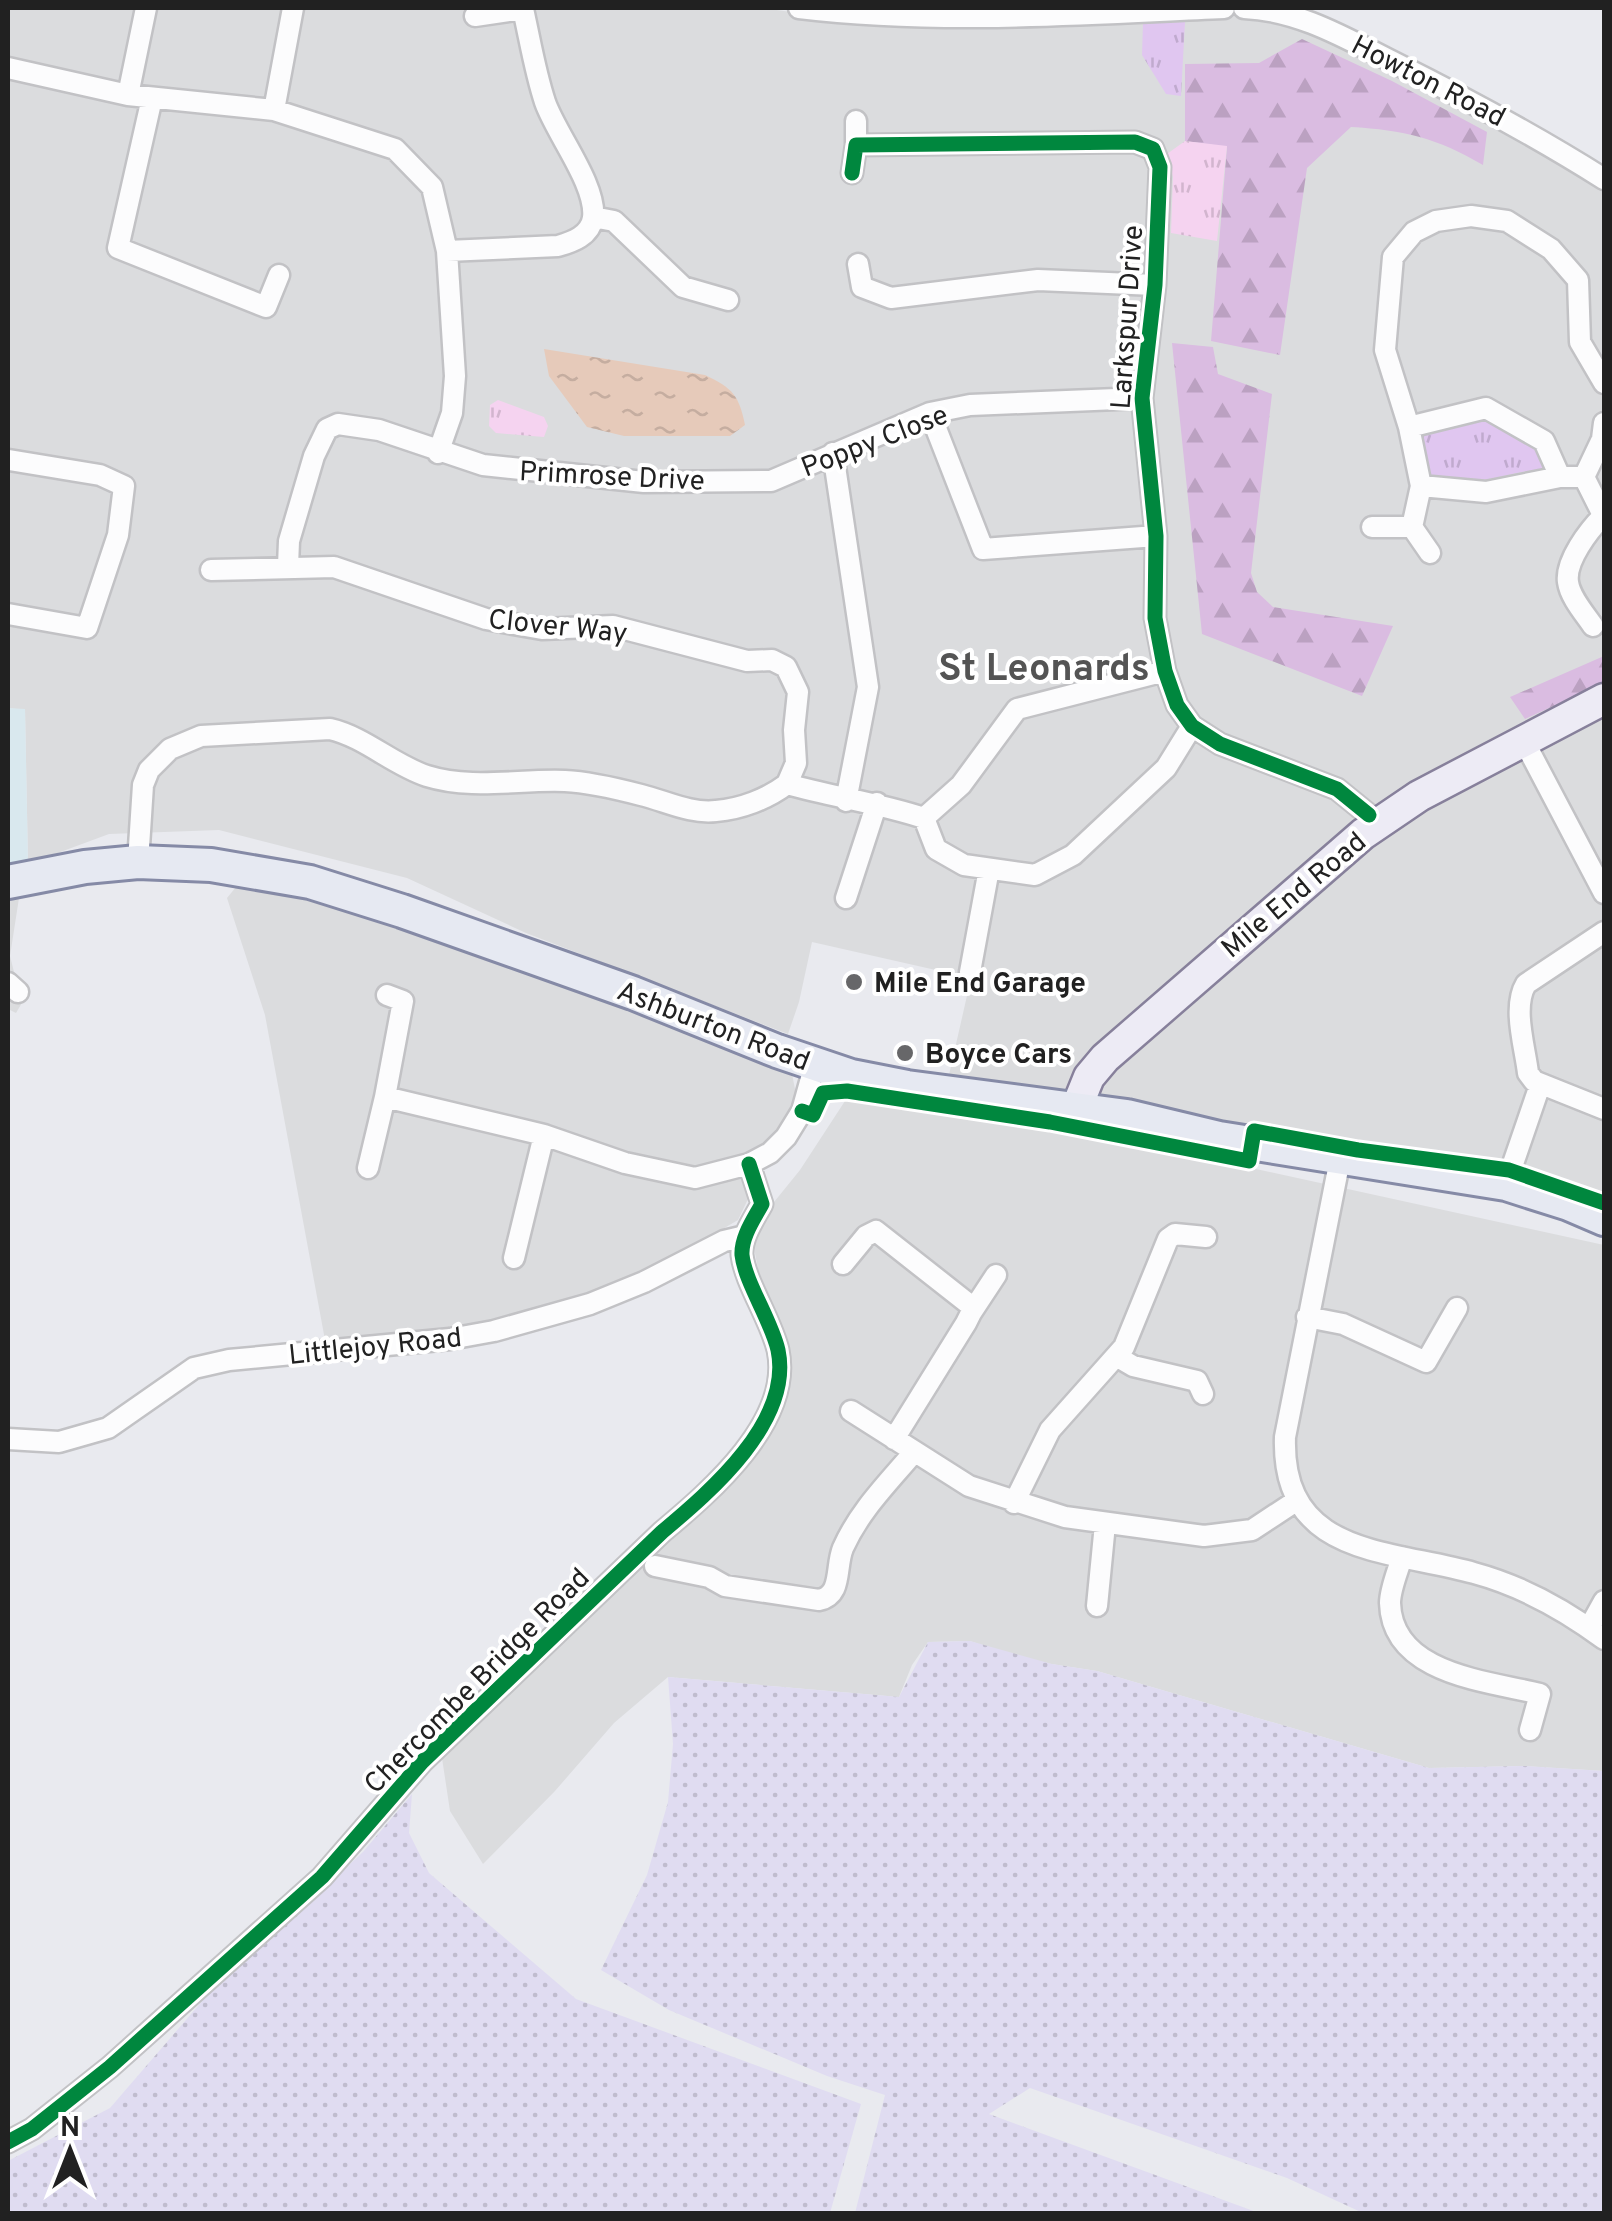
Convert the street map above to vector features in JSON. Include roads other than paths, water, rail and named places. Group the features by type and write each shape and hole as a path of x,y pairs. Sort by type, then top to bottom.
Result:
{"main road":[{"name":"Ashburton Road","path":"8,882 85,866 138,862 178,862 257,871 360,898 633,993 851,1076 1076,1109 1340,1159 1506,1184 1604,1219"}],"street":[{"path":"128,95 146,8"},
{"path":"274,110 293,8"},
{"path":"800,8 980,18 1224,8"},
{"name":"Howton Road","path":"1244,8 1262,8 1318,24 1509,120 1604,178"},
{"path":"447,251 558,246 575,241 589,229 593,217 582,178 546,104 523,9 475,16"},
{"path":"8,68 128,95 274,110 395,148 432,187 447,251 455,376 452,414 438,453"},
{"path":"152,98 118,248 266,307 279,275"},
{"path":"852,173 856,121"},
{"name":"Larkspur Drive","path":"856,145 1135,142 1152,149 1160,167 1155,285 1142,398 1156,536 1155,618 1176,705 1192,726"},
{"path":"1430,552 1412,527 1420,486 1410,426 1386,350 1394,257 1414,232 1436,220 1471,216 1506,222 1551,249 1578,280 1580,342 1604,383"},
{"path":"593,217 614,222 683,288 728,300"},
{"path":"858,264 862,287 891,298 1038,280 1155,285"},
{"name":"Poppy Close","path":"787,474 930,412 970,405 1142,398"},
{"path":"1410,426 1486,408 1544,441 1560,477"},
{"path":"930,412 983,549 1156,536"},
{"path":"1584,477 1602,439 1604,423"},
{"name":"Primrose Drive","path":"288,566 289,541 314,456 327,429 338,424 378,430 482,465 644,482 771,480 787,474"},
{"path":"833,453 868,688 846,801"},
{"path":"8,614 87,628 118,535 124,486 100,475 9,460"},
{"path":"1420,486 1486,492 1560,477 1584,477"},
{"path":"1584,477 1604,517 1593,526 1570,566 1567,580 1593,626"},
{"path":"1372,527 1412,527"},
{"name":"Clover Way","path":"212,570 334,567 486,620 542,629 614,626 747,661 772,660 786,668 798,692 796,763 787,784"},
{"path":"924,818 961,785 1017,710 1165,671"},
{"name":"Mile End Road","path":"1076,1109 1089,1077 1105,1058 1363,834 1420,796 1604,699"},
{"path":"924,818 936,849 964,865 1035,874 1073,855 1166,768 1192,726 1220,744 1337,789 1369,815"},
{"path":"138,862 140,802 150,770 170,749 201,736 330,730 348,733 426,776 483,783 570,781 641,794 690,810 715,812 746,805 787,784 846,801 877,803 924,818"},
{"path":"1526,743 1604,894"},
{"path":"846,898 877,803"},
{"path":"970,972 990,869"},
{"path":"1604,932 1544,969 1521,992 1528,1073 1540,1084 1604,1109"},
{"path":"368,1168 403,1001 387,995"},
{"path":"385,1098 544,1135 625,1163 694,1178 749,1164 770,1154 802,1111 816,1064"},
{"path":"1506,1184 1540,1084"},
{"path":"514,1258 544,1135"},
{"path":"1340,1159 1285,1438 1288,1482 1296,1501 1339,1540 1476,1573 1554,1604 1597,1633 1604,1601"},
{"name":"Chercombe Bridge Road","path":"8,2142 32,2129 110,2068 322,1877 422,1762 648,1545 700,1501 734,1464 771,1408 780,1374 778,1350 742,1254 745,1236 762,1204 749,1164"},
{"path":"843,1264 876,1230 963,1298 971,1313"},
{"path":"1014,1503 1050,1430 1124,1347 1168,1239 1175,1234 1206,1237"},
{"name":"Littlejoy Road","path":"8,1438 59,1442 108,1428 194,1368 228,1360 450,1340 531,1321 590,1304 644,1282 724,1241 745,1236"},
{"path":"894,1439 996,1275"},
{"path":"1308,1317 1343,1324 1426,1362 1457,1308"},
{"path":"1116,1356 1133,1366 1197,1381 1204,1394"},
{"path":"851,1411 969,1486 1014,1503 1105,1524 1204,1536 1230,1534 1252,1530 1296,1501"},
{"path":"655,1566 709,1577 724,1586 818,1600 829,1598 835,1591 842,1551 867,1506 914,1452"},
{"path":"1098,1606 1105,1524"},
{"path":"1402,1557 1390,1602 1407,1647 1452,1672 1540,1694 1530,1730"}],"water":[{"path":"544,349 705,375 733,394 745,425 730,436 624,436 587,427 549,376"}],"place":[{"name":"Mile End Garage","path":"854,982"},
{"name":"Boyce Cars","path":"905,1053"}],"district":[{"name":"St Leonards","path":"1044,667"}]}
